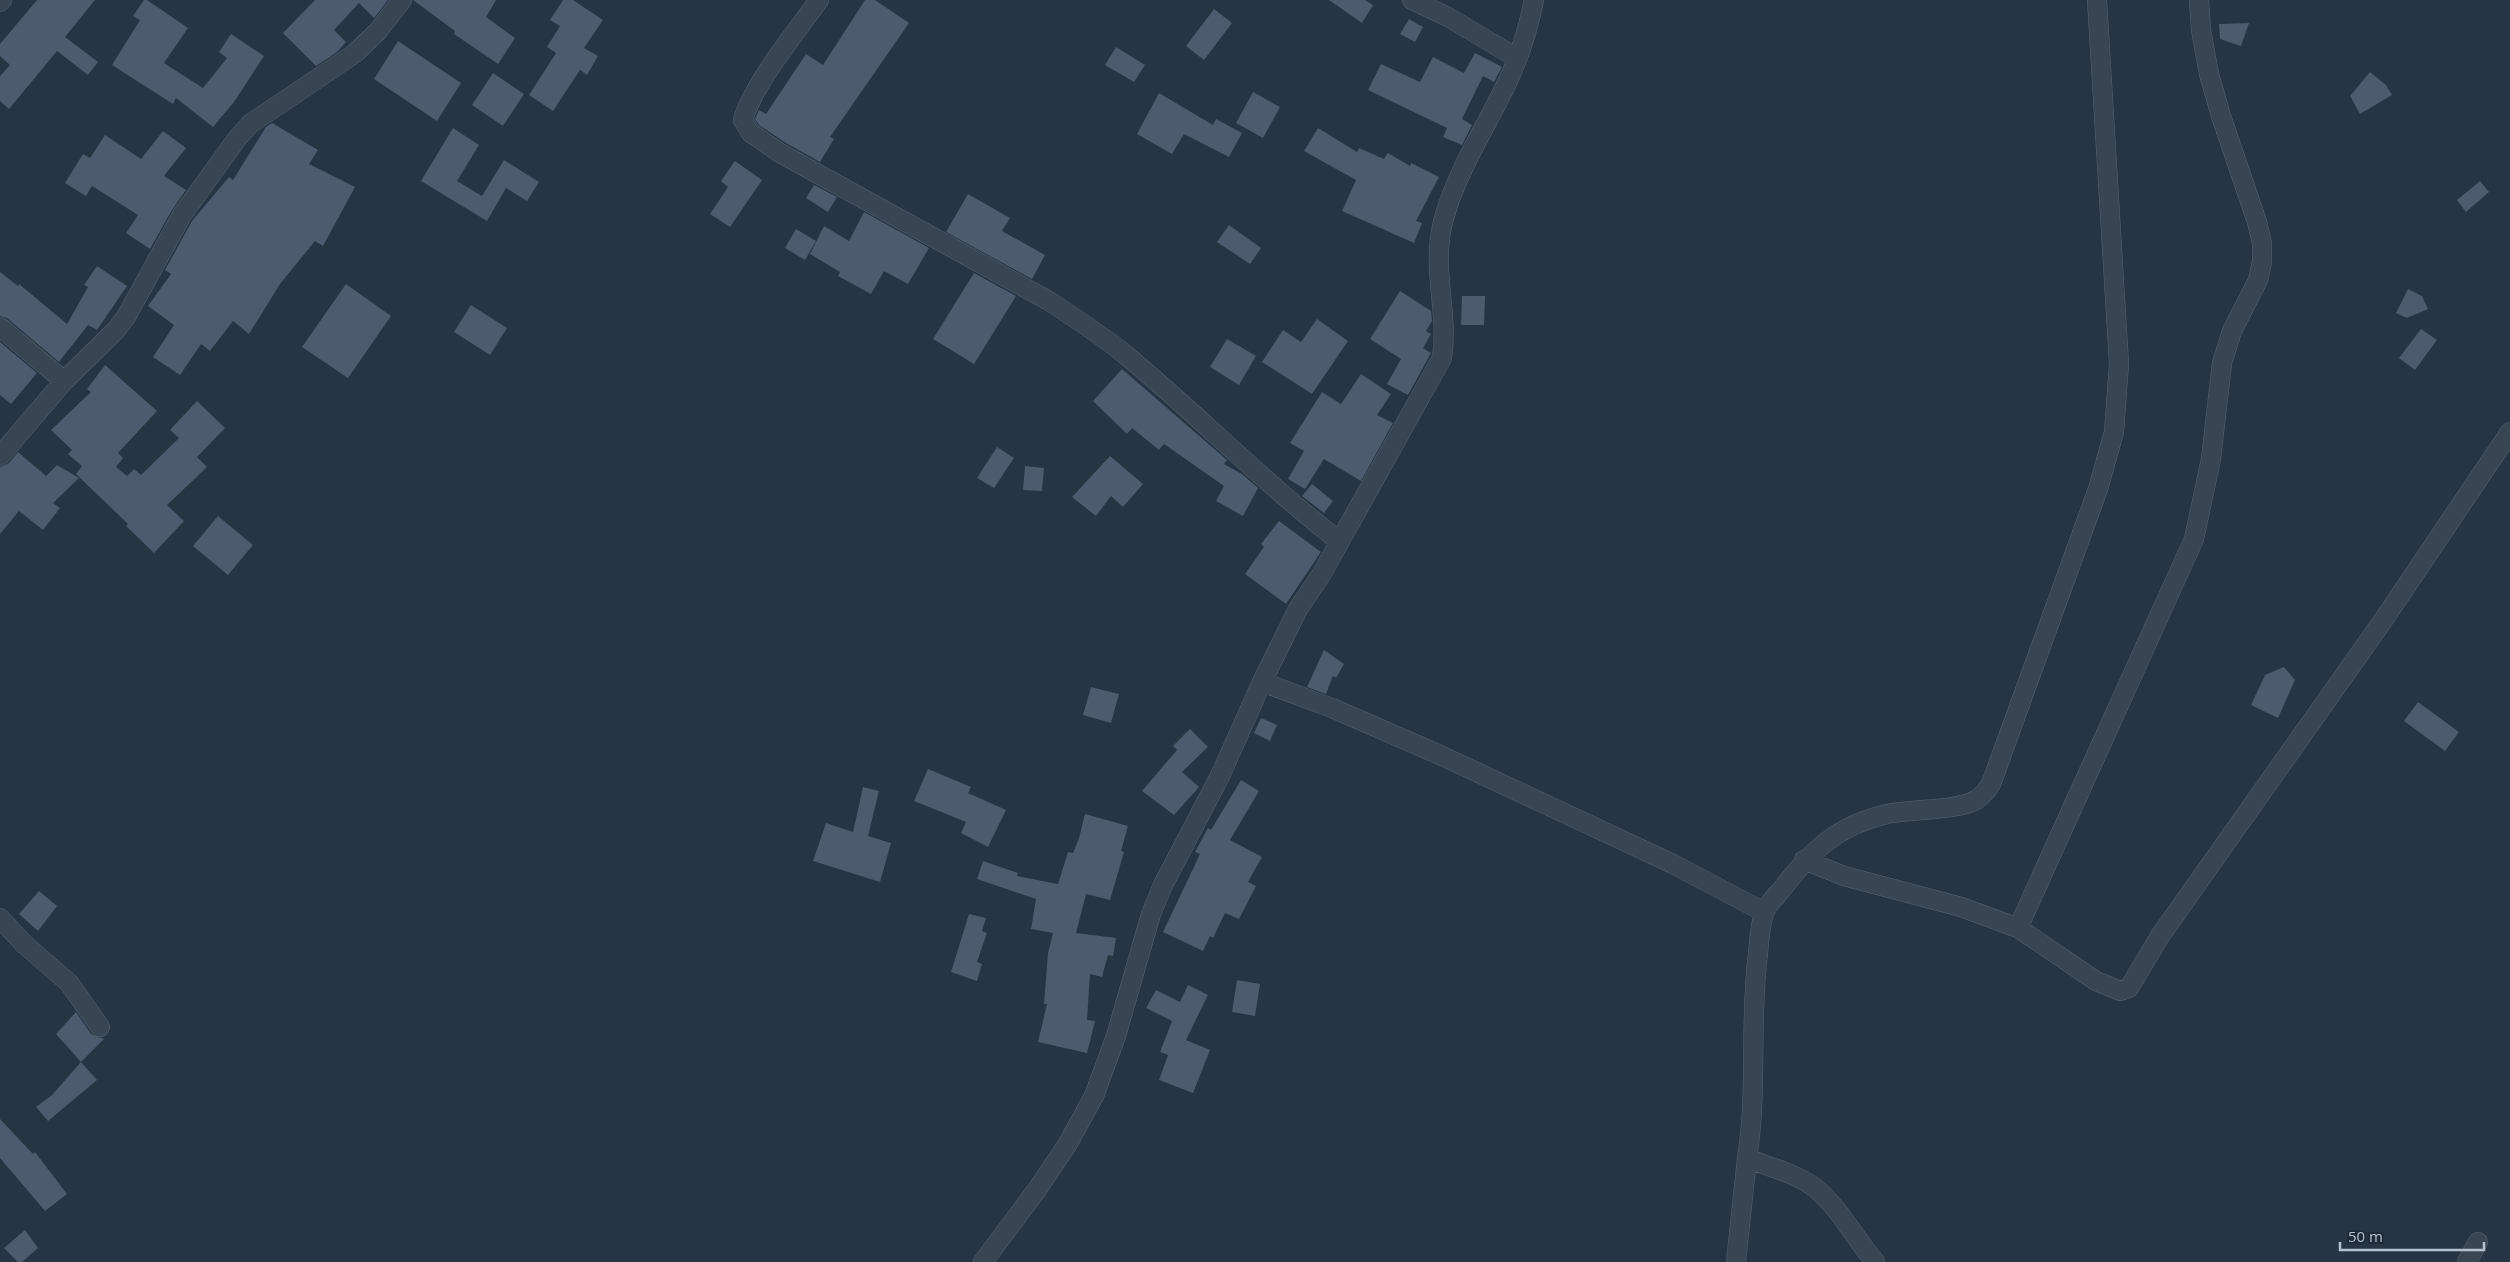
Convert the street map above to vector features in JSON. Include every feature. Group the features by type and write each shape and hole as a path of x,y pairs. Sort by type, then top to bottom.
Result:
{"street":[{"path":"0,456 64,381 116,330 126,317 179,221 216,165 250,124 354,54 378,31 402,0"},
{"path":"819,0 768,73 746,109 743,120 751,133 780,153 1049,301 1086,326 1120,350 1289,502 1339,541"},
{"path":"1412,0 1448,17 1517,58"},
{"path":"983,1262 1036,1191 1067,1145 1094,1096 1116,1036 1151,914 1162,885 1220,776 1262,682 1298,609 1408,424 1442,358 1446,336 1438,270 1443,220 1463,171 1517,58 1534,0"},
{"path":"1736,1262 1751,1133 1754,986 1764,912 1804,860 1826,841 1843,830 1887,814 1958,805 1975,801 1984,794 1991,784 2098,489 2114,432 2119,364 2097,0"},
{"path":"2018,928 2194,539 2211,459 2222,364 2232,331 2258,280 2262,262 2262,243 2257,222 2221,116 2209,74 2198,0"},
{"path":"0,326 64,381"},
{"path":"1804,860 1844,876 1961,907 2018,928 2096,981 2120,991 2129,988 2160,936 2382,622 2510,432"},
{"path":"1262,682 1332,708 1440,755 1673,864 1764,912"},
{"path":"0,918 24,944 69,983 100,1027"},
{"path":"1747,1158 1789,1174 1813,1186 1830,1202 1875,1262"},
{"path":"2467,1262 2478,1242"}],"building":[{"path":"37,0 95,0 65,37 98,62 88,75 57,51 9,109 0,101 0,76 10,65 0,56 0,44"},
{"path":"144,0 147,0 188,28 164,63 203,88 227,58 219,52 231,34 264,56 234,102 213,127 176,98 173,104 112,65 140,20 133,16"},
{"path":"315,0 388,0 374,18 359,3 334,30 346,42 337,52 316,66 283,33"},
{"path":"413,0 496,0 486,17 515,38 498,64 454,34 455,31"},
{"path":"563,0 573,0 603,20 584,48 598,56 587,75 580,70 553,111 529,95 556,53 547,47 560,26 550,20"},
{"path":"865,0 875,0 909,23 830,137 834,139 820,162 786,143 759,125 755,119 759,110 766,114 806,54 823,65"},
{"path":"1329,0 1365,0 1373,5 1362,23"},
{"path":"1214,9 1232,23 1204,60 1186,46"},
{"path":"1409,19 1423,27 1415,42 1400,34"},
{"path":"2249,23 2241,46 2220,39 2219,24"},
{"path":"398,41 461,83 437,121 374,79"},
{"path":"1116,47 1145,65 1134,82 1105,65"},
{"path":"1475,53 1502,67 1494,82 1483,76 1462,119 1472,125 1462,145 1443,137 1447,128 1368,90 1381,64 1420,82 1433,57 1464,73"},
{"path":"2370,72 2386,85 2392,95 2360,114 2350,96"},
{"path":"493,73 524,94 503,126 472,105"},
{"path":"1253,92 1280,107 1263,138 1236,123"},
{"path":"1159,93 1213,125 1216,119 1242,133 1229,157 1184,134 1172,154 1137,134"},
{"path":"272,123 318,150 309,164 355,187 323,246 315,241 280,284 249,334 233,321 210,351 201,344 180,375 153,357 174,325 148,306 171,274 165,270 192,221 229,177 233,180 266,127"},
{"path":"453,128 479,145 457,181 482,196 504,160 539,182 527,201 506,188 487,221 421,181"},
{"path":"1318,128 1357,152 1359,148 1384,159 1388,153 1410,166 1411,163 1439,177 1416,221 1422,223 1414,243 1342,211 1356,180 1304,151"},
{"path":"163,131 186,148 164,176 186,190 172,210 150,249 126,233 138,215 92,186 86,196 65,183 83,154 90,158 105,135 141,159"},
{"path":"735,161 762,180 730,227 710,214 728,187 721,181"},
{"path":"2480,181 2489,192 2466,212 2457,200"},
{"path":"814,185 837,197 828,212 806,198"},
{"path":"968,194 1010,218 1002,231 1045,255 1032,279 946,232"},
{"path":"864,212 929,248 908,284 884,271 871,294 838,276 840,272 810,254 824,226 849,241"},
{"path":"1229,225 1261,248 1250,264 1217,242"},
{"path":"796,229 816,241 805,260 785,248"},
{"path":"97,266 127,286 97,330 88,325 59,362 7,318 0,316 0,272 18,286 19,284 67,324 88,287 84,285"},
{"path":"974,273 1016,296 974,364 933,339"},
{"path":"346,284 391,316 348,378 302,347"},
{"path":"2408,289 2422,296 2428,309 2407,318 2396,313"},
{"path":"1400,291 1431,311 1432,321 1426,331 1431,334 1423,348 1431,353 1408,395 1387,384 1401,359 1370,339"},
{"path":"1462,296 1485,296 1484,325 1461,325"},
{"path":"471,305 507,328 490,355 454,332"},
{"path":"1317,319 1348,341 1312,394 1262,362 1283,330 1301,342"},
{"path":"2421,329 2437,340 2415,370 2399,358"},
{"path":"1227,339 1256,356 1239,385 1210,367"},
{"path":"0,342 37,373 11,404 0,395"},
{"path":"105,365 157,411 118,453 123,458 116,467 127,476 134,469 141,475 179,438 170,430 197,401 225,428 197,457 207,467 167,505 184,521 154,553 126,526 128,524 76,474 82,466 68,454 72,450 51,430 91,392 87,389"},
{"path":"1122,369 1227,460 1224,464 1242,474 1258,488 1243,516 1216,501 1224,486 1164,444 1159,450 1132,428 1127,434 1093,401"},
{"path":"1361,374 1391,394 1377,415 1393,423 1361,481 1324,459 1305,489 1288,479 1304,451 1290,443 1322,392 1341,404"},
{"path":"997,447 1014,458 994,488 977,478"},
{"path":"18,452 46,476 57,465 79,478 53,503 60,508 43,530 19,511 0,534 0,467 8,464"},
{"path":"1110,456 1143,484 1123,507 1111,496 1096,516 1072,497"},
{"path":"1025,466 1044,468 1042,491 1023,490"},
{"path":"1312,484 1333,501 1324,513 1302,496"},
{"path":"218,516 253,545 228,575 193,546"},
{"path":"1279,521 1321,552 1286,604 1245,574 1264,547 1261,544"},
{"path":"1324,650 1344,664 1336,678 1333,676 1326,694 1307,687"},
{"path":"2284,667 2295,680 2278,718 2251,705 2265,675"},
{"path":"1091,687 1119,694 1111,723 1083,715"},
{"path":"2418,702 2459,732 2445,751 2404,721"},
{"path":"1261,718 1277,725 1270,741 1254,733"},
{"path":"1190,729 1208,747 1182,772 1199,787 1174,815 1142,791 1177,750 1173,746"},
{"path":"928,769 971,787 968,793 1006,810 988,847 961,833 966,822 914,801"},
{"path":"1241,780 1259,791 1230,840 1262,857 1248,882 1256,886 1239,919 1225,913 1213,938 1210,936 1203,951 1163,932 1200,854 1195,852 1208,828 1211,830"},
{"path":"863,787 879,791 868,836 891,843 880,882 813,861 826,823 853,832"},
{"path":"1085,814 1128,826 1121,851 1124,852 1110,900 1086,894 1076,933 1116,938 1113,956 1108,955 1102,977 1090,974 1087,1020 1095,1021 1087,1053 1038,1042 1047,1004 1044,1004 1048,953 1053,933 1031,929 1036,899 977,879 983,861 1018,873 1017,876 1058,884 1068,852 1073,853 1079,838"},
{"path":"39,891 57,906 38,931 19,914"},
{"path":"969,914 986,918 982,931 987,933 977,962 982,964 977,981 951,972"},
{"path":"1237,980 1260,984 1255,1016 1232,1012"},
{"path":"1188,985 1208,995 1186,1040 1210,1050 1193,1093 1159,1080 1168,1055 1160,1052 1172,1021 1146,1008 1156,990 1180,1002"},
{"path":"76,1012 91,1034 104,1039 81,1062 56,1034"},
{"path":"81,1062 97,1080 48,1121 36,1107 52,1095"},
{"path":"0,1119 33,1154 35,1152 67,1194 45,1211 0,1158"},
{"path":"25,1230 38,1248 22,1262 18,1262 4,1248"}]}
